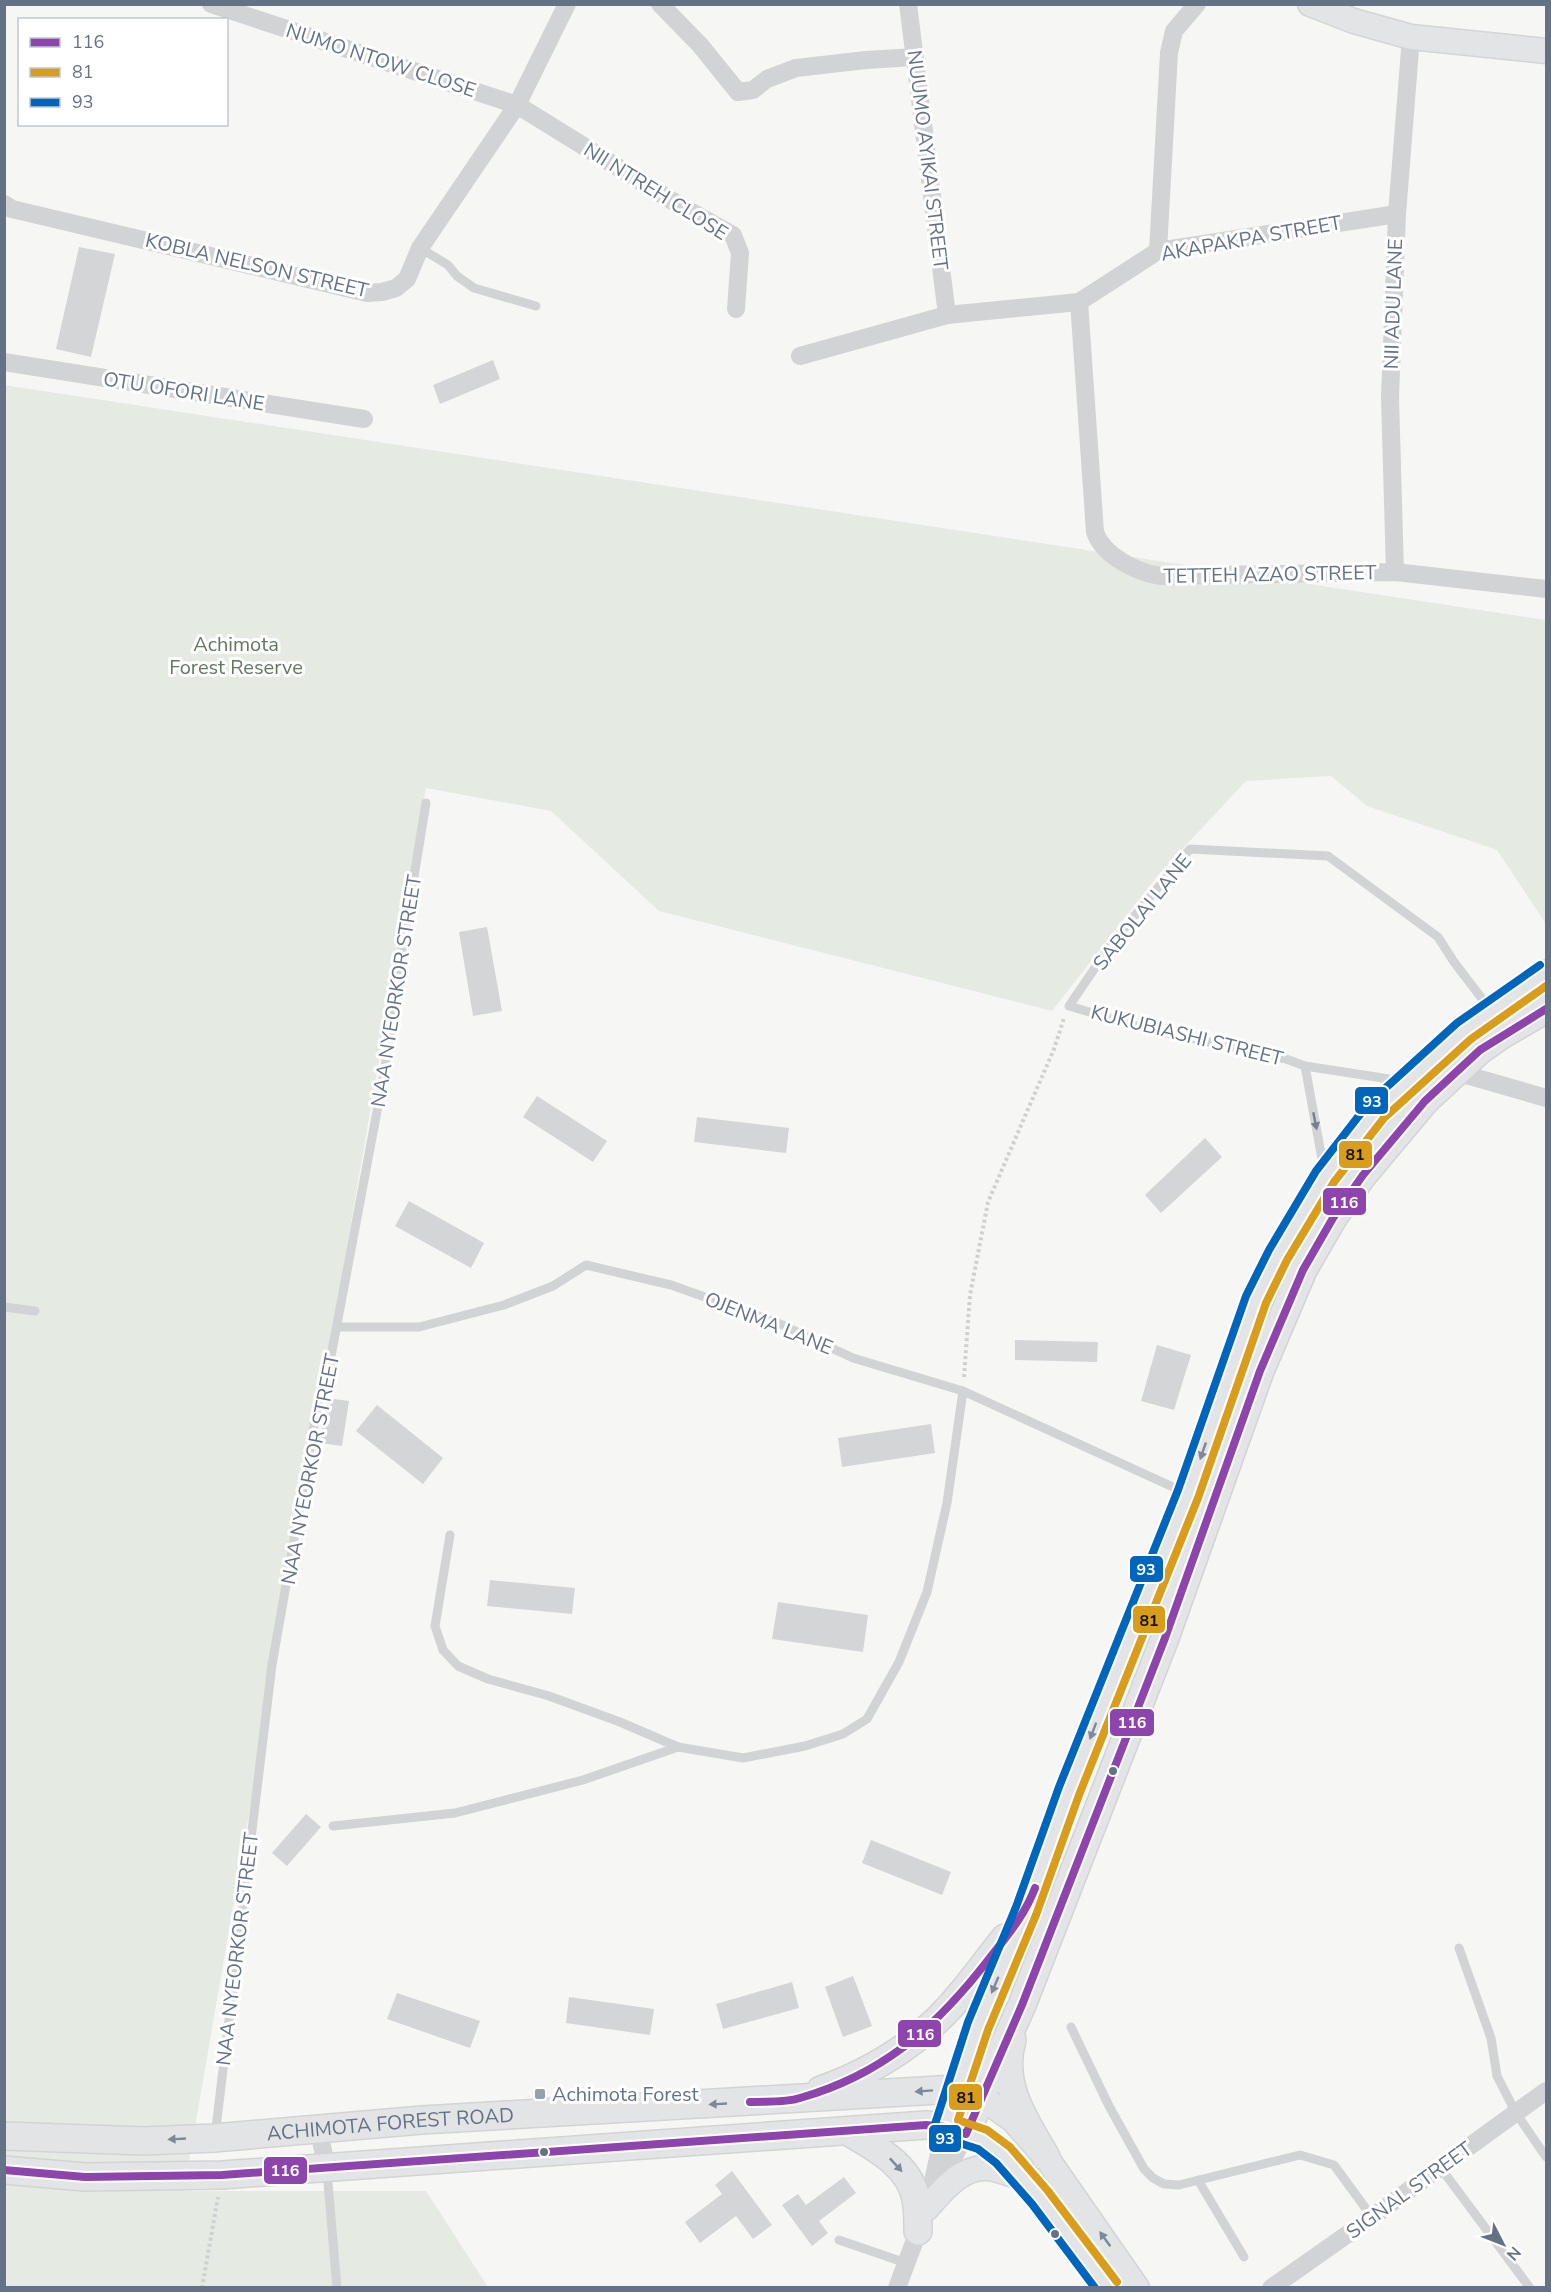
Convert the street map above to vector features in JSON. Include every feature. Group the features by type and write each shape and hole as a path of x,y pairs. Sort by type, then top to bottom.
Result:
{"main road":[{"path":"1310,4 1354,21 1411,37 1546,51"},
{"path":"1109,2288 1087,2257 1003,2155 983,2140 956,2130 968,2093 978,2026 1026,1911 1070,1791 1188,1494 1256,1299 1278,1255 1325,1176 1376,1111 1464,1031 1546,974"},
{"path":"1137,2288 1046,2157 1019,2113 1013,2096 1009,2050 1022,2005 1165,1638 1260,1371 1303,1270 1333,1218 1363,1175 1425,1101 1480,1050 1546,1008"},
{"path":"798,2099 879,2065 910,2043 938,2019 965,1989 1026,1911"},
{"path":"968,2093 1022,2005"},
{"path":"968,2093 1013,2120 1046,2157"},
{"name":"ACHIMOTA FOREST ROAD","path":"4,2136 144,2141 214,2138 318,2127 798,2099 968,2093"},
{"name":"ACHIMOTA FOREST ROAD","path":"4,2170 85,2177 222,2175 926,2125 956,2130"},
{"path":"849,2132 887,2155 901,2168 916,2197 922,2220"},
{"path":"922,2220 950,2182 966,2173 987,2168 1024,2179"}],"street":[{"name":"NUMO NTOW CLOSE","path":"211,4 517,105"},
{"name":"KOBLA NELSON STREET","path":"4,204 12,209 367,292 382,292 396,288 407,279 420,248 517,105 567,4"},
{"path":"660,4 700,45 738,92 753,90 767,79 796,68 915,57"},
{"name":"NUUMO AYIKAI STREET","path":"908,4 947,315"},
{"path":"1158,251 1169,53 1174,31 1197,4"},
{"name":"NII ADU LANE","path":"1395,572 1390,397 1397,214 1411,37"},
{"name":"NII NTREH CLOSE","path":"517,105 674,202 733,235 740,253 736,309"},
{"name":"AKAPAKPA STREET","path":"800,356 947,315 1079,302 1158,251 1397,214"},
{"name":"TETTEH AZAO STREET","path":"1079,302 1095,532 1101,546 1131,565 1161,576 1395,572 1546,589"},
{"name":"OTU OFORI LANE","path":"4,362 364,419"},
{"path":"1456,1072 1546,1098"},
{"name":"SIGNAL STREET","path":"1271,2288 1546,2091"},
{"path":"318,2127 327,2169"},
{"path":"897,2288 956,2130"}],"lane":[{"path":"420,248 448,266 457,276 474,288 536,306"},
{"name":"NAA NYEORKOR STREET","path":"214,2138 272,1665 292,1563 318,1403 326,1383 384,1074 426,803"},
{"name":"SABOLAI LANE","path":"1069,1006 1112,943 1190,849 1328,856 1438,938 1491,1011"},
{"name":"KUKUBIASHI STREET","path":"1069,1006 1140,1028 1286,1059 1305,1066 1407,1082"},
{"name":"KUKUBIASHI STREET","path":"1305,1066 1325,1176"},
{"name":"OJENMA LANE","path":"337,1327 419,1327 504,1305 553,1286 585,1265 671,1285 778,1323 853,1358 963,1391 1188,1494"},
{"path":"4,1307 35,1311"},
{"path":"450,1535 435,1626 443,1650 458,1666 488,1679 549,1696 620,1722 678,1748 743,1758 805,1746 843,1734 867,1719 899,1662 927,1592 948,1503 963,1391"},
{"path":"333,1826 455,1813 583,1780 678,1748"},
{"path":"1459,1948 1491,2038 1497,2076 1516,2113 1546,2157"},
{"path":"1071,2027 1109,2106 1144,2169 1153,2178 1164,2184 1179,2185 1300,2155 1334,2165 1372,2217"},
{"path":"1440,2167 1530,2288"},
{"path":"327,2169 337,2288"},
{"path":"1198,2180 1244,2257"},
{"path":"839,2240 906,2263"}],"path":[{"path":"963,1391 970,1295 988,1202 1054,1049 1069,1006"},
{"path":"202,2288 222,2175"}],"green space":[{"name":"Achimota Forest Reserve","path":"4,385 1546,620 1546,924 1497,850 1367,806 1331,776 1246,781 1159,874 1052,1011 659,911 551,811 426,788 184,2191 426,2191 488,2287 5,2287"}],"building":[{"path":"79,247 115,254 91,357 56,349"},
{"path":"493,360 500,379 440,404 433,385"},
{"path":"487,927 502,1011 473,1016 459,932"},
{"path":"537,1096 607,1141 593,1162 523,1117"},
{"path":"697,1117 789,1128 786,1153 694,1142"},
{"path":"1205,1138 1222,1157 1161,1213 1145,1195"},
{"path":"409,1201 484,1243 471,1268 395,1226"},
{"path":"1015,1340 1098,1342 1097,1362 1015,1360"},
{"path":"1157,1345 1191,1355 1174,1410 1141,1401"},
{"path":"327,1398 349,1401 342,1446 320,1443"},
{"path":"377,1405 443,1458 423,1484 356,1431"},
{"path":"931,1424 935,1453 842,1467 838,1438"},
{"path":"490,1580 575,1588 572,1614 487,1606"},
{"path":"778,1602 868,1615 863,1652 772,1639"},
{"path":"306,1814 321,1827 287,1866 272,1853"},
{"path":"871,1840 951,1872 942,1895 862,1863"},
{"path":"853,1976 872,2026 843,2037 825,1987"},
{"path":"792,1982 799,2008 723,2029 716,2004"},
{"path":"397,1993 480,2021 470,2048 387,2019"},
{"path":"569,1997 654,2009 650,2035 566,2023"},
{"path":"732,2171 772,2225 753,2239 736,2216 700,2243 685,2222 722,2194 715,2185"},
{"path":"844,2177 856,2193 819,2221 828,2233 812,2246 782,2205 798,2194 806,2205"}],"transit line":[{"name":"93","path":"1095,2288 1032,2204 996,2163 978,2149 941,2137 936,2132 935,2124 968,2022 1016,1907 1059,1787 1178,1490 1246,1296 1269,1250 1316,1171 1368,1104 1457,1023 1540,965"},
{"name":"81","path":"1117,2282 1048,2191 1010,2147 987,2130 958,2120 988,2030 1036,1915 1079,1795 1198,1498 1266,1303 1287,1260 1334,1182 1384,1118 1471,1039 1546,986"},
{"name":"116","path":"4,2170 85,2177 222,2175 926,2125 945,2127 966,2134 1022,2005 1165,1638 1260,1371 1303,1270 1333,1218 1363,1175 1425,1101 1480,1050 1546,1009"},
{"name":"116","path":"750,2102 794,2100 829,2088 881,2063 904,2047 946,2009 985,1964 1013,1928 1035,1888"}],"place":[{"name":"Achimota Forest","path":"540,2094"}]}
